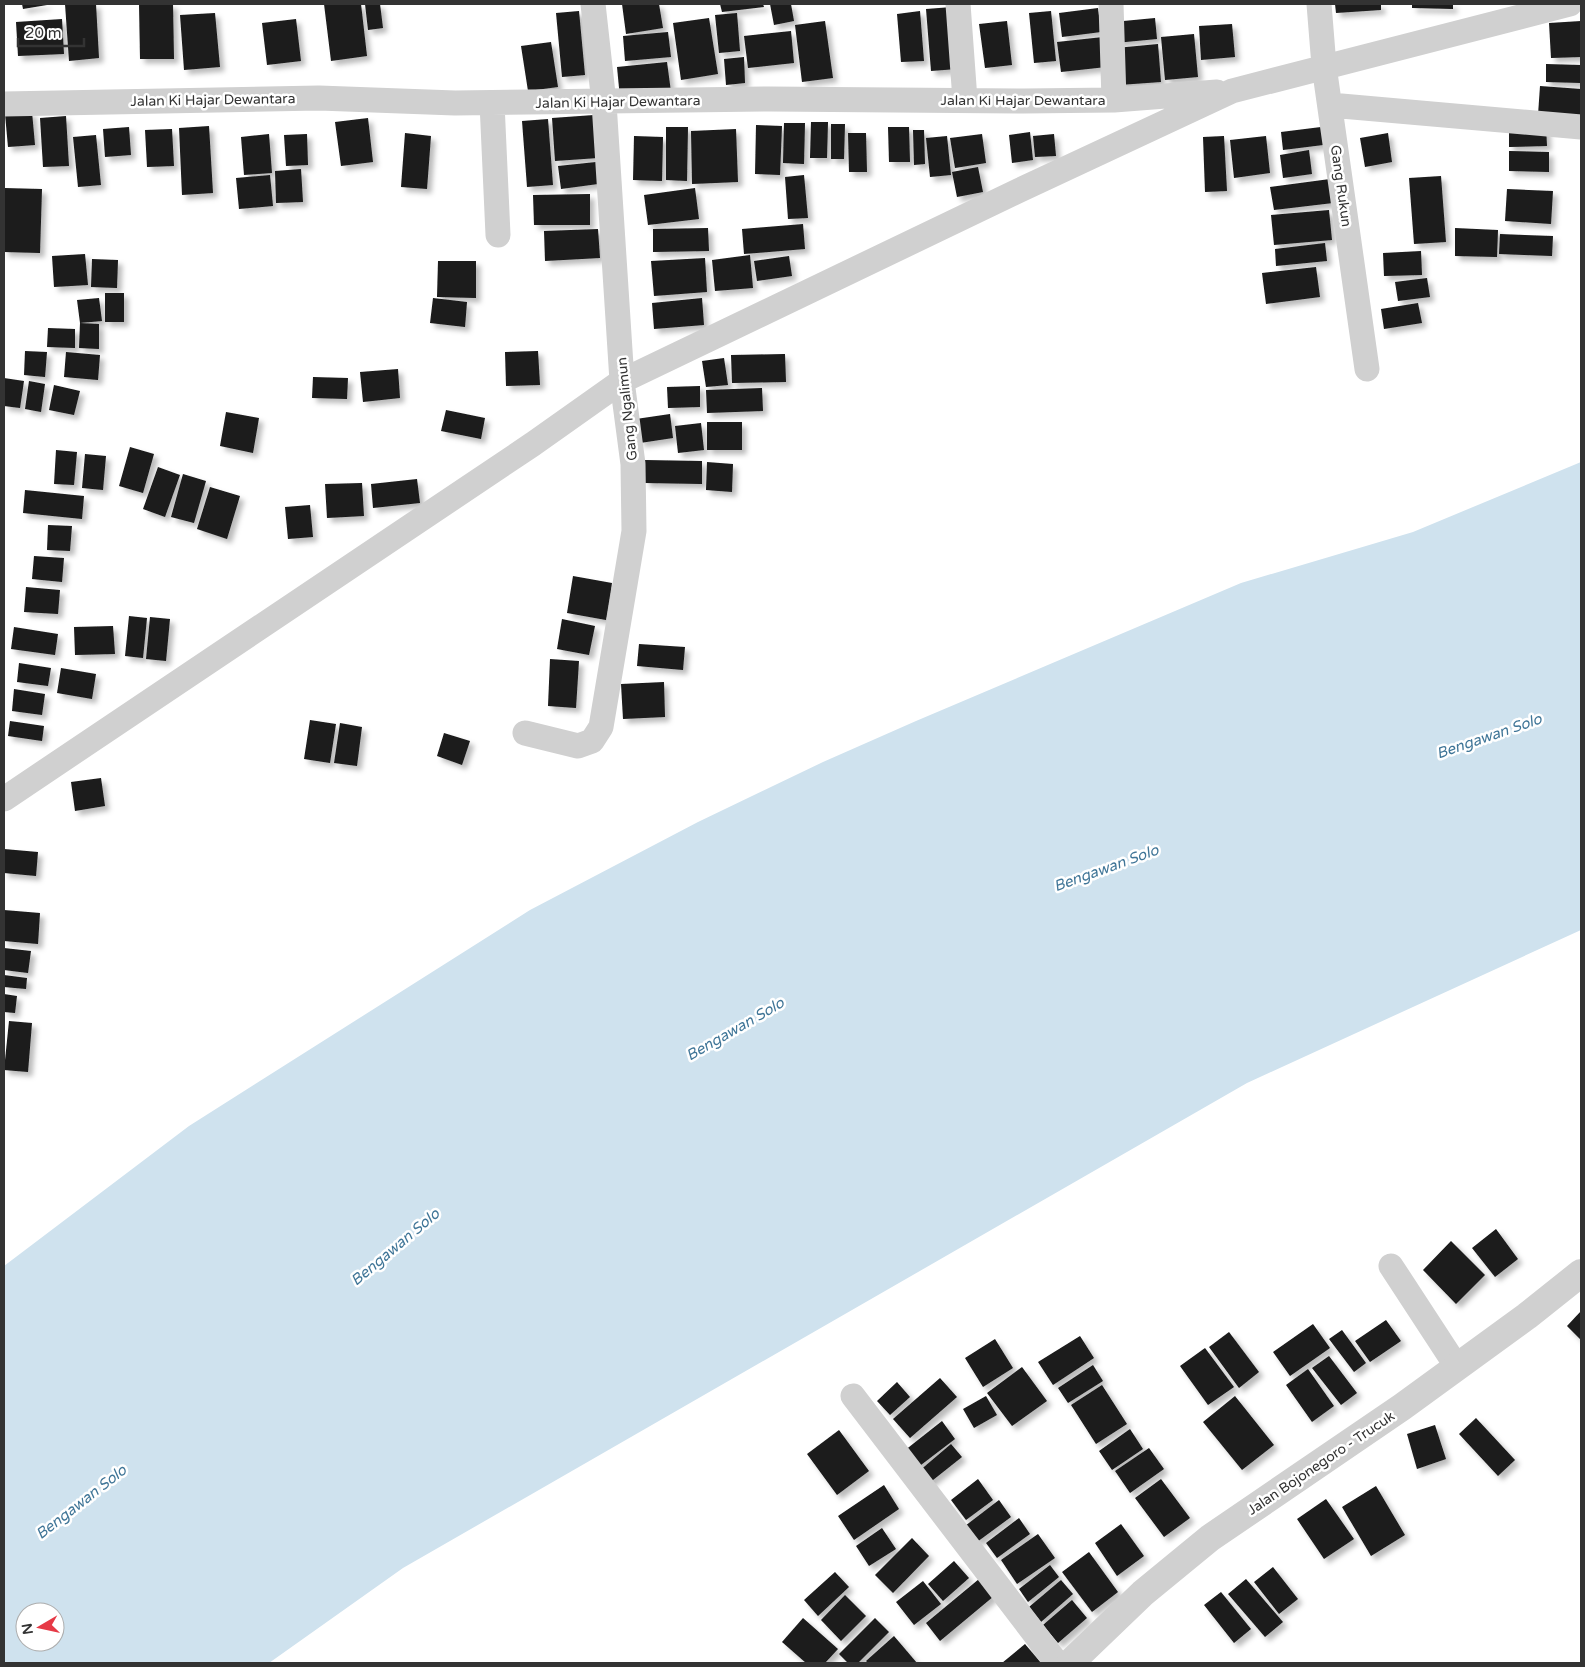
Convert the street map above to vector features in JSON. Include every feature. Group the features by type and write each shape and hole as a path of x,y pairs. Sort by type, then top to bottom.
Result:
{"street":[{"name":"Gang Ngalimun","path":"525,733 578,746 592,741 601,727 634,531 633,464 622,380 604,103 593,4"},
{"path":"958,4 965,100"},
{"path":"1111,4 1114,100"},
{"name":"Gang Rukun","path":"1318,4 1324,66 1367,369"},
{"path":"4,800 533,444 622,380 1232,91 1570,4"},
{"name":"Jalan Ki Hajar Dewantara","path":"4,104 319,98 492,103 604,103 770,99 1114,100 1232,91"},
{"path":"492,103 498,235"},
{"path":"1330,104 1581,127"},
{"path":"1391,1266 1457,1367"},
{"name":"Jalan Bojonegoro - Trucuk","path":"1070,1663 1143,1593 1210,1538 1395,1413 1527,1316 1581,1272"},
{"path":"853,1396 1056,1663"}],"water":[{"name":"Bengawan Solo","path":"1581,462 1581,930 1247,1083 403,1568 269,1663 4,1663 4,1266 189,1126 530,910 698,822 823,762 1241,583 1413,532"}],"building":[{"path":"22,4 47,4 47,5 23,9"},
{"path":"65,4 96,4 99,58 69,61"},
{"path":"139,4 173,4 174,59 140,59"},
{"path":"324,4 361,4 367,56 331,61"},
{"path":"365,4 380,4 383,28 368,30"},
{"path":"622,4 659,4 663,28 626,34"},
{"path":"720,4 763,4 764,7 722,12"},
{"path":"770,4 791,4 794,21 774,25"},
{"path":"1335,4 1381,4 1381,10 1336,13"},
{"path":"1412,4 1453,4 1453,9 1412,8"},
{"path":"952,7 957,69 931,71 926,9"},
{"path":"1098,8 1101,32 1062,37 1059,13"},
{"path":"579,11 585,75 562,77 556,13"},
{"path":"920,11 924,61 901,62 897,14"},
{"path":"1051,11 1056,61 1034,63 1029,13"},
{"path":"215,13 220,67 184,70 180,15"},
{"path":"737,13 740,51 719,53 715,15"},
{"path":"709,18 718,74 681,80 673,23"},
{"path":"1155,18 1157,39 1115,43 1113,22"},
{"path":"62,19 64,54 18,56 16,22"},
{"path":"296,19 301,61 267,65 262,23"},
{"path":"825,21 833,78 802,82 795,25"},
{"path":"1007,21 1012,65 985,68 979,24"},
{"path":"1581,21 1581,57 1551,58 1549,23"},
{"path":"1232,24 1235,57 1201,60 1199,26"},
{"path":"791,31 794,63 748,68 744,36"},
{"path":"668,32 671,57 625,61 623,36"},
{"path":"1194,34 1198,77 1165,80 1161,37"},
{"path":"1103,37 1106,67 1061,72 1057,42"},
{"path":"551,42 558,87 528,91 521,46"},
{"path":"1158,44 1161,82 1119,85 1116,48"},
{"path":"744,57 745,83 726,85 724,59"},
{"path":"667,62 671,92 620,98 617,67"},
{"path":"1546,64 1581,65 1581,83 1546,82"},
{"path":"1540,86 1581,89 1581,118 1538,115"},
{"path":"32,112 35,145 8,147 5,114"},
{"path":"594,115 598,158 555,161 552,118"},
{"path":"66,116 69,166 43,167 40,118"},
{"path":"368,118 373,162 341,166 335,122"},
{"path":"548,119 553,185 527,187 522,121"},
{"path":"811,122 828,122 827,158 810,158"},
{"path":"784,123 805,123 804,164 783,163"},
{"path":"831,124 845,124 844,159 831,159"},
{"path":"756,125 782,126 780,175 755,174"},
{"path":"209,126 213,193 182,195 179,128"},
{"path":"1329,126 1331,144 1283,150 1281,132"},
{"path":"129,127 131,155 105,157 103,129"},
{"path":"666,127 688,127 687,181 666,180"},
{"path":"888,127 909,127 910,162 889,162"},
{"path":"1546,127 1547,146 1509,147 1509,128"},
{"path":"172,129 174,166 147,167 145,130"},
{"path":"736,129 738,182 692,184 691,131"},
{"path":"913,130 924,130 925,164 914,165"},
{"path":"1030,132 1033,160 1012,163 1009,135"},
{"path":"405,133 431,136 427,189 401,187"},
{"path":"848,133 866,133 867,172 849,172"},
{"path":"1388,133 1392,162 1365,167 1360,138"},
{"path":"269,134 272,173 244,175 241,137"},
{"path":"307,134 308,165 286,166 284,135"},
{"path":"982,134 986,163 955,168 950,138"},
{"path":"1054,134 1056,156 1035,157 1033,136"},
{"path":"96,135 101,185 78,187 73,137"},
{"path":"634,136 663,137 662,181 633,180"},
{"path":"947,136 951,175 930,177 926,138"},
{"path":"1224,136 1227,191 1205,192 1203,137"},
{"path":"1266,136 1270,173 1234,178 1230,140"},
{"path":"1309,150 1312,174 1283,178 1280,155"},
{"path":"1509,151 1549,152 1549,172 1509,171"},
{"path":"596,162 598,184 561,189 558,166"},
{"path":"978,167 983,192 957,197 952,172"},
{"path":"301,169 303,202 276,203 275,171"},
{"path":"270,175 273,206 239,209 236,178"},
{"path":"804,175 808,218 788,219 785,177"},
{"path":"1441,176 1446,242 1414,244 1409,178"},
{"path":"1330,179 1333,203 1274,210 1270,187"},
{"path":"4,188 42,189 40,253 4,252"},
{"path":"695,188 699,219 648,225 644,195"},
{"path":"1507,189 1553,191 1551,224 1505,221"},
{"path":"590,194 590,225 534,225 533,195"},
{"path":"1329,210 1332,240 1274,245 1271,215"},
{"path":"803,224 805,249 744,254 742,229"},
{"path":"708,228 709,251 653,252 653,229"},
{"path":"1455,228 1498,230 1497,257 1455,256"},
{"path":"598,229 600,258 545,261 544,231"},
{"path":"1500,234 1553,236 1552,256 1499,254"},
{"path":"1325,243 1327,261 1276,266 1275,249"},
{"path":"1421,251 1422,275 1384,276 1383,253"},
{"path":"85,254 88,285 54,287 52,256"},
{"path":"750,255 753,288 715,291 712,260"},
{"path":"789,256 792,276 757,281 754,261"},
{"path":"705,258 707,292 654,296 651,261"},
{"path":"92,259 118,260 117,288 91,287"},
{"path":"438,261 476,261 476,298 437,297"},
{"path":"1316,267 1320,297 1266,304 1262,273"},
{"path":"1427,278 1430,297 1398,301 1395,282"},
{"path":"105,293 124,293 124,322 105,322"},
{"path":"99,298 102,321 80,323 77,300"},
{"path":"433,298 467,302 465,327 430,323"},
{"path":"702,298 704,325 654,329 652,303"},
{"path":"1418,303 1422,323 1384,329 1381,309"},
{"path":"80,323 99,324 99,349 79,348"},
{"path":"48,328 75,329 75,348 47,347"},
{"path":"25,351 47,352 45,377 24,375"},
{"path":"538,351 540,385 506,386 505,352"},
{"path":"66,352 100,355 98,380 64,377"},
{"path":"785,354 786,382 732,383 731,355"},
{"path":"724,358 728,385 706,387 702,361"},
{"path":"398,369 400,398 363,402 360,372"},
{"path":"313,377 348,378 347,399 312,398"},
{"path":"4,378 24,381 20,408 4,406"},
{"path":"29,381 45,384 41,412 25,409"},
{"path":"54,385 80,391 74,415 49,410"},
{"path":"700,386 700,407 668,408 667,387"},
{"path":"762,388 763,411 707,413 706,390"},
{"path":"446,410 485,418 481,439 441,431"},
{"path":"226,412 259,418 253,453 220,446"},
{"path":"670,414 673,438 640,443 636,419"},
{"path":"707,422 742,422 742,450 707,450"},
{"path":"701,423 704,450 678,453 675,426"},
{"path":"130,447 154,454 143,493 119,486"},
{"path":"56,450 77,452 74,485 54,484"},
{"path":"85,454 106,456 103,490 82,488"},
{"path":"645,460 702,461 702,484 645,483"},
{"path":"707,462 733,464 732,492 706,490"},
{"path":"158,467 180,475 165,517 143,509"},
{"path":"183,474 206,481 194,523 171,517"},
{"path":"417,479 420,503 373,508 371,484"},
{"path":"362,483 364,516 327,518 325,484"},
{"path":"210,487 240,496 227,539 197,529"},
{"path":"25,490 84,496 82,519 23,513"},
{"path":"310,505 313,537 288,539 285,507"},
{"path":"48,525 72,526 70,551 47,550"},
{"path":"34,556 64,558 62,582 32,579"},
{"path":"573,576 612,583 606,620 567,613"},
{"path":"26,587 60,590 58,614 24,612"},
{"path":"129,616 147,618 143,658 125,656"},
{"path":"150,617 170,619 166,661 146,659"},
{"path":"562,619 595,626 589,655 557,649"},
{"path":"113,626 115,654 75,655 74,627"},
{"path":"14,627 58,634 55,655 11,649"},
{"path":"639,644 685,647 683,670 637,666"},
{"path":"550,659 579,661 576,708 548,706"},
{"path":"19,663 51,668 48,686 17,682"},
{"path":"61,668 96,674 92,699 57,693"},
{"path":"664,682 665,717 623,719 621,684"},
{"path":"14,689 45,694 42,715 12,711"},
{"path":"310,720 336,724 330,763 304,759"},
{"path":"10,721 44,726 42,741 8,736"},
{"path":"340,723 362,727 357,766 334,763"},
{"path":"444,733 470,741 462,765 437,756"},
{"path":"101,778 105,806 75,811 71,782"},
{"path":"4,849 38,852 36,876 4,873"},
{"path":"4,910 40,913 38,944 4,941"},
{"path":"4,948 31,951 28,973 4,970"},
{"path":"4,975 27,978 26,989 4,987"},
{"path":"4,994 17,996 15,1013 4,1012"},
{"path":"9,1021 32,1023 28,1072 4,1070"},
{"path":"1496,1229 1518,1259 1495,1277 1472,1248"},
{"path":"1451,1241 1485,1275 1456,1304 1423,1270"},
{"path":"1581,1311 1581,1340 1567,1326"},
{"path":"1386,1320 1401,1341 1370,1362 1355,1341"},
{"path":"1313,1324 1330,1348 1290,1376 1273,1352"},
{"path":"1342,1330 1366,1363 1354,1372 1329,1339"},
{"path":"1229,1332 1259,1372 1239,1388 1209,1347"},
{"path":"1080,1336 1094,1358 1053,1385 1038,1362"},
{"path":"995,1339 1013,1368 983,1387 965,1358"},
{"path":"1205,1348 1234,1387 1208,1405 1180,1366"},
{"path":"1329,1356 1357,1393 1341,1405 1312,1368"},
{"path":"1093,1365 1103,1381 1068,1403 1058,1388"},
{"path":"1022,1367 1047,1401 1012,1426 987,1393"},
{"path":"1308,1369 1334,1406 1312,1422 1286,1385"},
{"path":"940,1378 957,1397 910,1438 893,1419"},
{"path":"897,1382 910,1397 890,1415 877,1401"},
{"path":"1102,1385 1127,1424 1096,1444 1071,1405"},
{"path":"986,1396 997,1415 974,1428 963,1409"},
{"path":"1235,1396 1274,1445 1242,1470 1203,1422"},
{"path":"1476,1418 1515,1460 1498,1476 1459,1434"},
{"path":"942,1421 955,1439 917,1468 904,1451"},
{"path":"1435,1425 1446,1459 1417,1469 1407,1434"},
{"path":"1130,1429 1143,1449 1112,1470 1099,1451"},
{"path":"839,1430 869,1471 837,1495 807,1454"},
{"path":"951,1444 962,1457 928,1484 918,1472"},
{"path":"1149,1448 1164,1469 1130,1493 1115,1471"},
{"path":"978,1479 993,1500 966,1520 951,1500"},
{"path":"1161,1479 1190,1518 1164,1537 1135,1498"},
{"path":"884,1485 899,1509 854,1540 838,1516"},
{"path":"1376,1486 1405,1535 1371,1556 1342,1507"},
{"path":"1326,1499 1354,1539 1324,1559 1297,1519"},
{"path":"999,1500 1011,1517 977,1542 965,1526"},
{"path":"1019,1518 1030,1534 997,1558 986,1543"},
{"path":"1121,1524 1144,1556 1117,1576 1095,1543"},
{"path":"882,1528 896,1549 869,1566 856,1546"},
{"path":"1038,1534 1055,1558 1017,1584 1001,1560"},
{"path":"912,1538 929,1556 893,1593 875,1575"},
{"path":"1089,1552 1118,1592 1092,1612 1062,1572"},
{"path":"954,1561 969,1578 943,1601 928,1584"},
{"path":"1050,1565 1059,1577 1028,1602 1019,1589"},
{"path":"1273,1567 1298,1599 1279,1614 1254,1582"},
{"path":"835,1572 849,1587 818,1616 804,1600"},
{"path":"979,1579 994,1596 940,1641 926,1623"},
{"path":"1246,1579 1283,1622 1265,1637 1228,1594"},
{"path":"1061,1580 1073,1594 1041,1622 1029,1607"},
{"path":"923,1581 941,1604 914,1625 896,1602"},
{"path":"1221,1592 1251,1629 1234,1643 1204,1605"},
{"path":"845,1595 866,1616 841,1641 821,1620"},
{"path":"1072,1600 1087,1618 1058,1643 1043,1625"},
{"path":"803,1618 838,1649 825,1663 806,1663 782,1642"},
{"path":"875,1618 889,1632 858,1663 848,1663 839,1654"},
{"path":"894,1636 917,1663 868,1663 866,1661"},
{"path":"1025,1644 1041,1663 1002,1663"}]}
